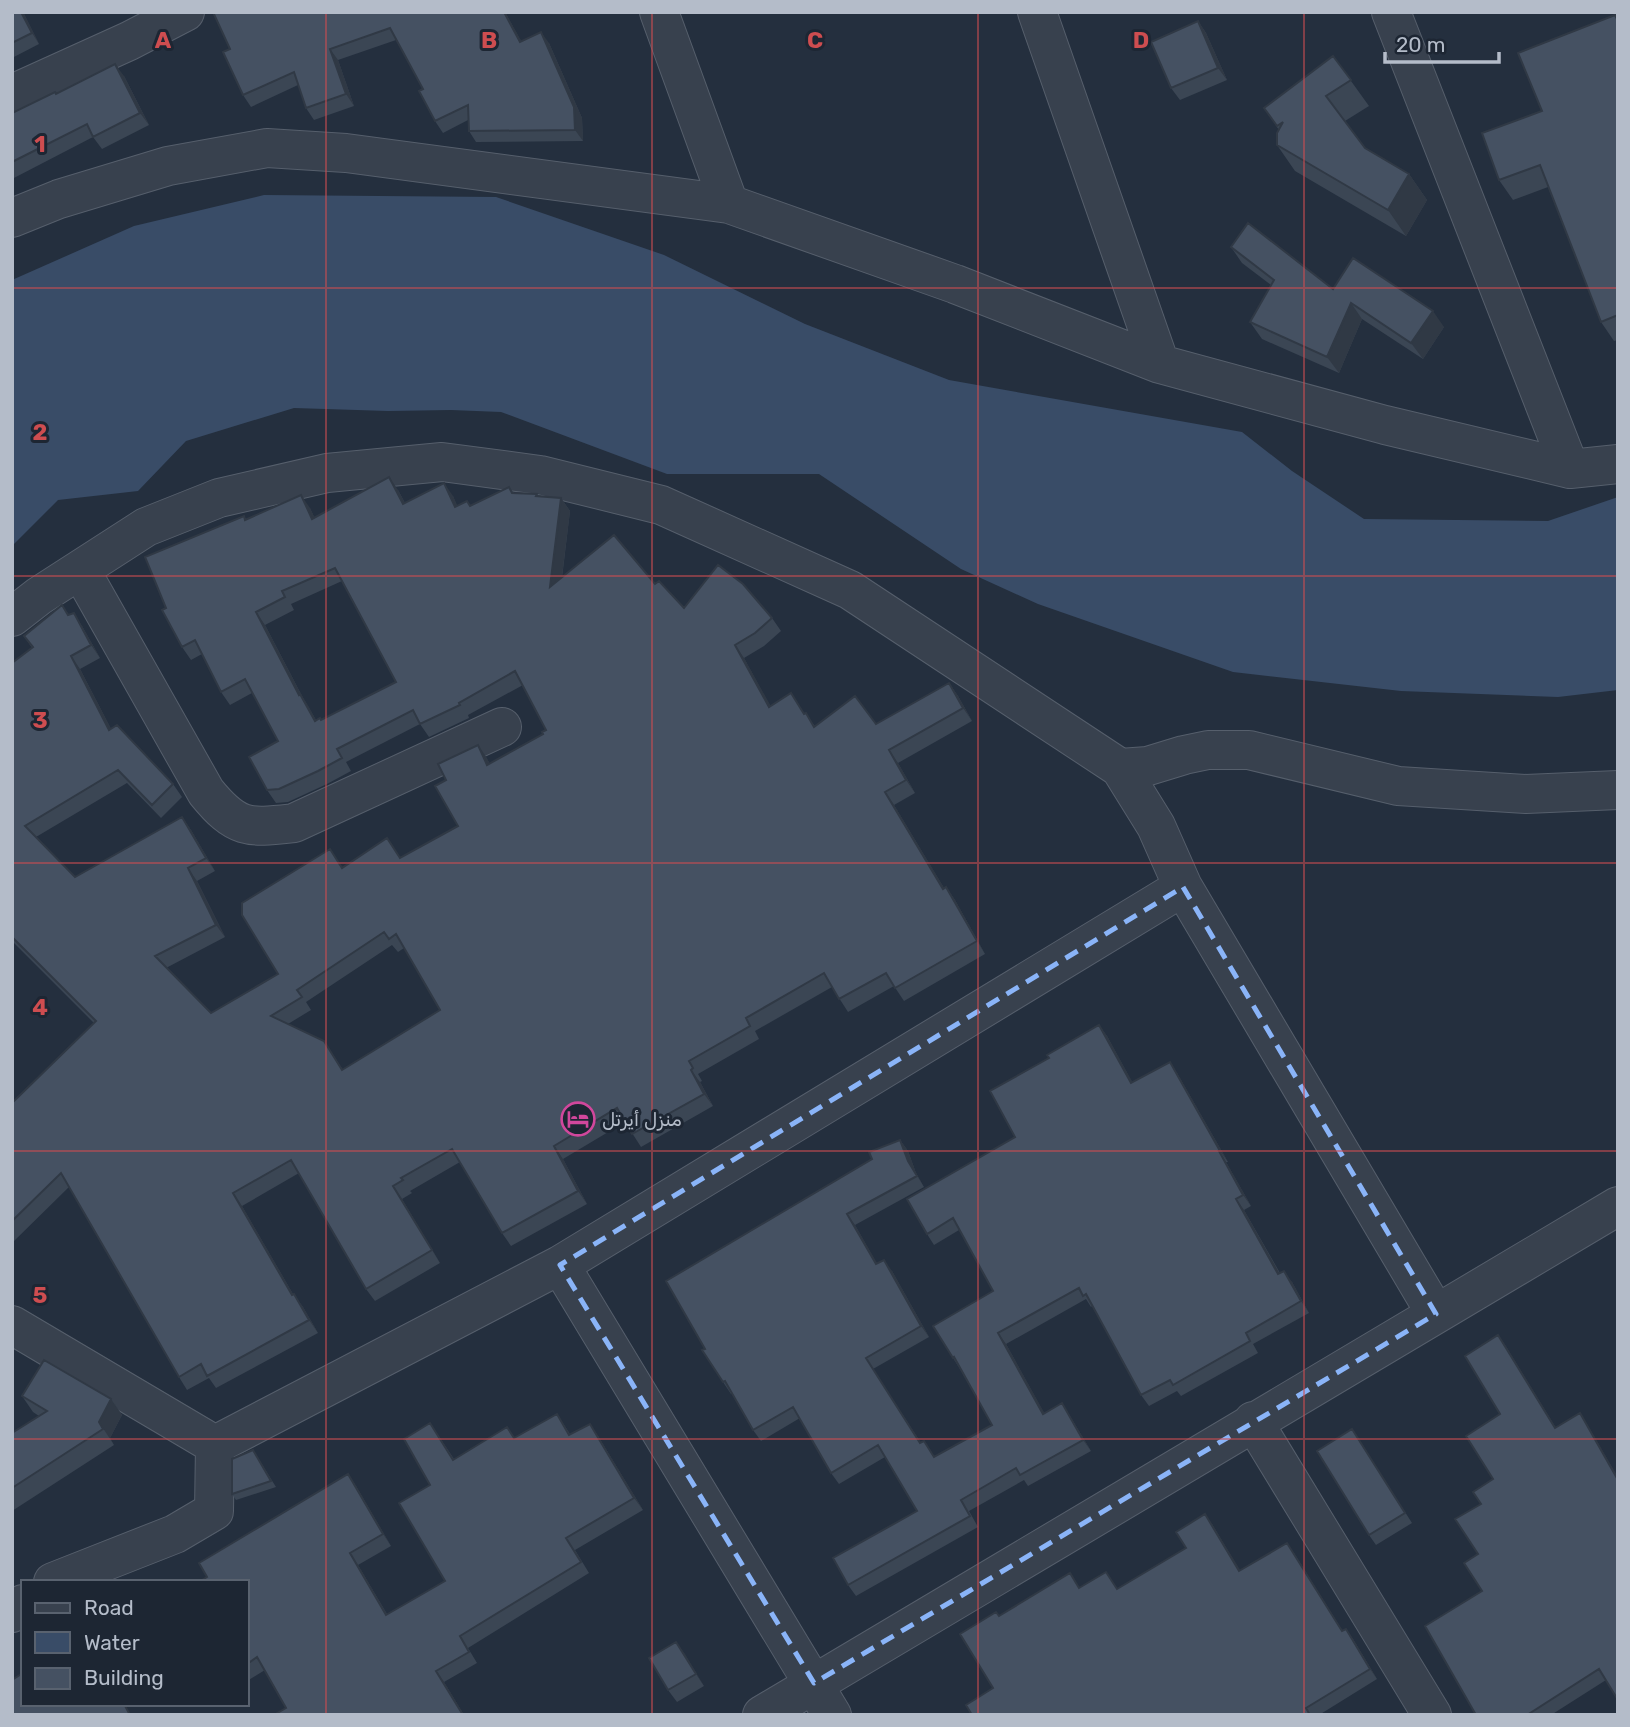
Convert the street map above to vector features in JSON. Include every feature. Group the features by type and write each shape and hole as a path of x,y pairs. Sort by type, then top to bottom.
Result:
{"street":[{"path":"12,94 122,26 185,12"},
{"path":"659,12 729,204"},
{"path":"1037,12 1160,364"},
{"path":"1391,12 1570,469"},
{"path":"12,218 59,200 168,166 267,148 346,153 729,204 955,284 1160,364 1385,425 1570,469 1618,464"},
{"path":"12,617 39,596 146,527 219,498 327,473 442,462 540,475 661,505 850,590 1121,768 1156,825 1183,887 1436,1314"},
{"path":"81,571 206,792 222,812 242,824 264,827 295,823 502,727"},
{"path":"1121,768 1148,766 1208,751 1249,750 1398,786 1526,794 1618,790"},
{"path":"215,1445 560,1265 1183,887"},
{"path":"762,1715 823,1699 1253,1421 1618,1206"},
{"path":"560,1265 823,1699"},
{"path":"12,1325 215,1445"},
{"path":"1253,1421 1432,1715"},
{"path":"58,1580 176,1534 214,1511 215,1445"}],"highlighted area":[{"path":"1183,887 1436,1314 814,1683 560,1265"}],"water":[{"path":"264,195 496,197 664,255 805,324 949,380 1242,432 1292,471 1364,519 1548,521 1618,497 1618,690 1558,697 1401,691 1233,672 1038,604 961,569 819,474 667,474 501,412 294,408 186,441 138,491 58,500 12,546 12,280 134,226"}],"building":[{"path":"12,12 21,12 32,33 12,43"},
{"path":"213,12 504,12 520,42 541,32 574,107 575,130 469,131 468,105 435,121 419,91 423,89 390,28 330,49 346,94 306,108 294,72 243,95 223,52 230,49"},
{"path":"1615,15 1618,21 1618,315 1601,322 1540,165 1499,180 1482,133 1542,111 1518,53"},
{"path":"1198,21 1218,68 1171,88 1151,42"},
{"path":"1333,56 1351,80 1326,96 1365,148 1409,174 1388,210 1277,145 1277,133 1283,122 1277,126 1264,108"},
{"path":"115,64 140,113 93,137 87,124 12,162 12,113"},
{"path":"1248,223 1333,289 1353,258 1433,311 1411,343 1351,303 1327,357 1250,322 1274,280 1231,247"},
{"path":"389,477 403,504 444,483 455,507 467,501 470,506 509,487 512,493 561,498 550,587 614,535 655,584 659,581 684,608 718,565 743,584 772,618 735,645 769,707 791,693 814,727 855,696 876,724 949,683 963,708 889,750 906,780 885,792 977,941 895,988 886,973 839,999 824,973 746,1018 750,1026 689,1061 704,1094 632,1134 617,1108 554,1146 578,1191 502,1233 452,1149 401,1178 403,1180 393,1186 432,1250 366,1289 291,1160 233,1193 309,1320 207,1376 201,1364 179,1377 61,1173 12,1221 12,1100 96,1021 12,937 12,663 33,647 24,636 62,605 68,615 74,613 91,645 71,656 109,730 117,725 173,784 152,805 118,770 25,826 75,877 182,817 206,858 188,868 216,925 155,956 211,1013 278,974 242,915 242,903 330,849 342,868 387,838 400,858 458,826 435,786 446,780 438,764 478,745 487,765 546,730 515,671 459,703 460,705 420,724 413,710 337,749 342,758 279,789 267,790 249,757 278,741 245,679 221,692 195,640 182,647 162,610 166,608 145,557 244,516 245,520 301,495 312,519","holes":["335,568 396,682 315,721 256,612 285,597 282,591","384,932 389,939 396,934 440,1010 342,1070 324,1041 271,1016 302,997 297,990"]},
{"path":"1099,1025 1131,1083 1170,1062 1243,1195 1236,1199 1278,1274 1284,1271 1301,1301 1246,1333 1250,1341 1173,1385 1170,1380 1141,1395 1086,1294 1083,1296 1079,1288 998,1333 1043,1414 1062,1403 1083,1440 1020,1475 1016,1468 961,1500 970,1516 848,1585 833,1558 917,1511 878,1445 831,1473 793,1407 753,1430 725,1381 723,1382 702,1350 705,1349 666,1281 872,1159 869,1152 900,1140 917,1176 847,1214 876,1264 884,1260 921,1326 866,1358 920,1443 924,1441 934,1457 992,1425 954,1357 933,1326 993,1291 953,1218 927,1234 907,1199 1015,1137 990,1091 1049,1058 1047,1055"},
{"path":"1498,1335 1555,1428 1580,1413 1618,1480 1618,1700 1599,1669 1527,1715 1476,1715 1425,1626 1482,1591 1464,1563 1478,1554 1455,1519 1481,1504 1473,1492 1493,1479 1466,1436 1500,1414 1465,1356"},
{"path":"44,1360 111,1399 99,1422 103,1429 12,1488 12,1433 47,1411 22,1396"},
{"path":"557,1414 569,1435 590,1424 634,1498 566,1538 581,1562 460,1636 469,1652 436,1671 463,1715 274,1715 286,1708 257,1657 248,1663 248,1580 202,1580 207,1577 199,1563 348,1474 383,1534 350,1553 386,1615 445,1581 399,1503 430,1485 404,1439 430,1423 453,1460 507,1427 514,1438"},
{"path":"1352,1429 1405,1513 1369,1535 1317,1451"},
{"path":"253,1450 271,1481 232,1494 232,1459"},
{"path":"1205,1514 1239,1571 1287,1543 1342,1631 1346,1629 1370,1669 1306,1708 1310,1715 972,1715 966,1705 993,1688 960,1634 996,1612 999,1616 1070,1573 1079,1588 1106,1572 1117,1589 1186,1548 1176,1532"},
{"path":"676,1642 696,1674 668,1690 649,1658"},
{"path":"21,1674 21,1706 125,1706 130,1715 12,1715 12,1680"}],"place":[{"name":"منزل أيرتل","path":"578,1119"}]}
